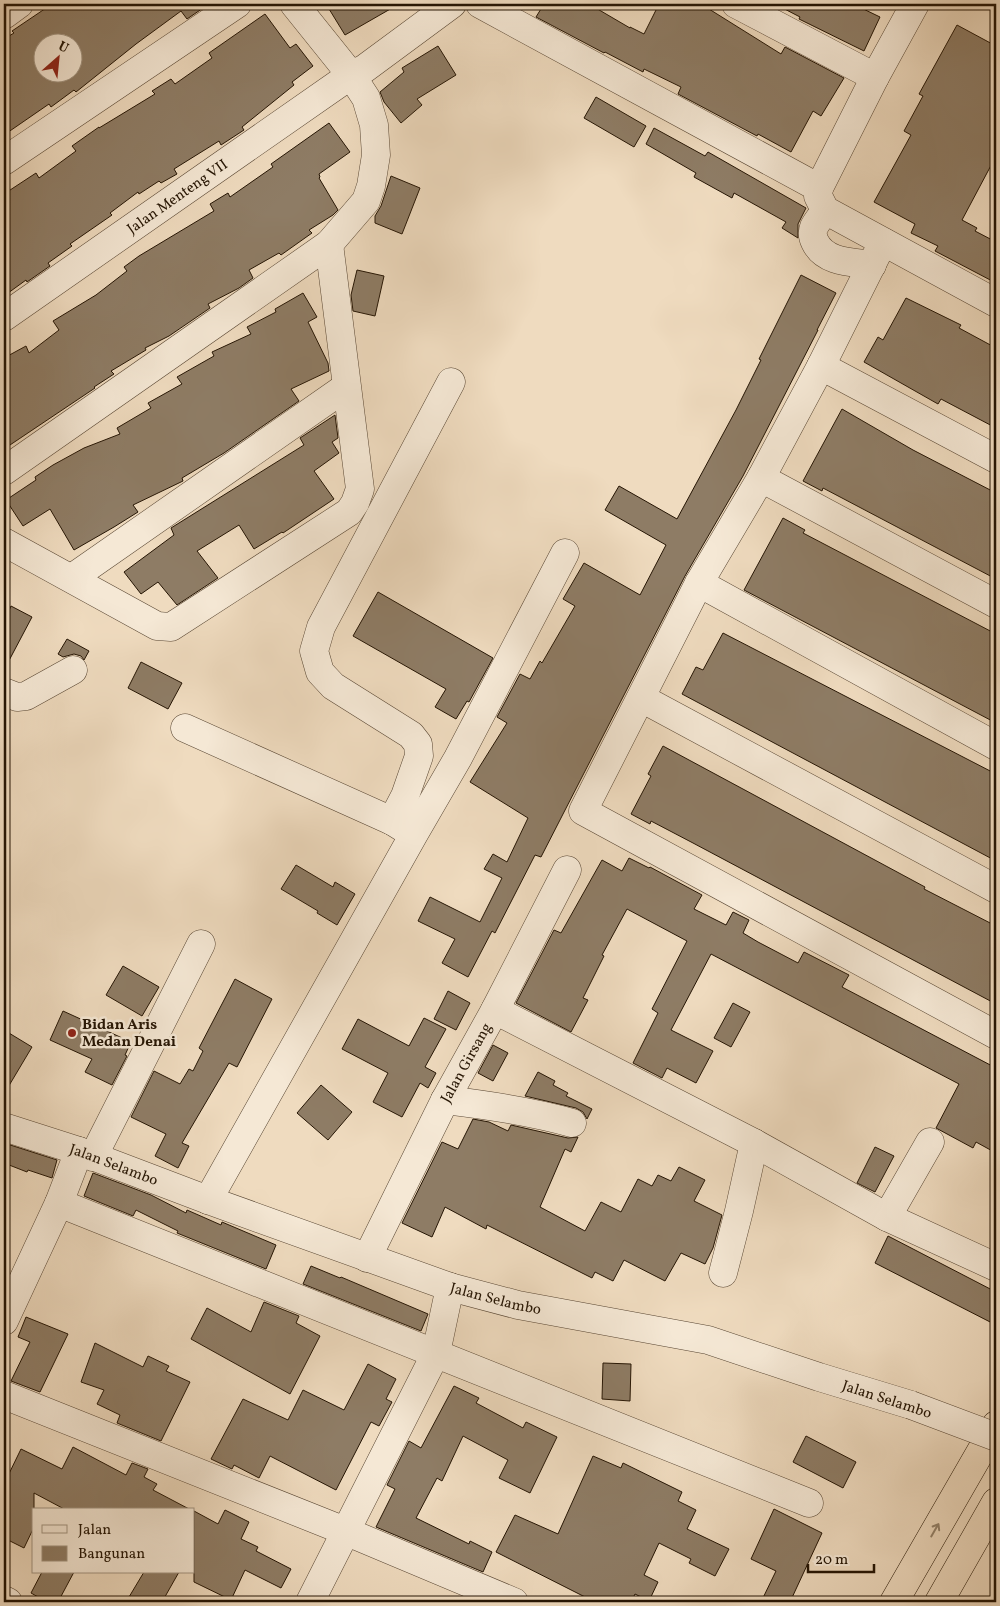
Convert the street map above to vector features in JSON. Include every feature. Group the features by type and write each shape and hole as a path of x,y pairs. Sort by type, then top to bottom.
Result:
{"highway":[{"path":"894,1602 996,1425"},
{"path":"940,1602 996,1502"}],"street":[{"path":"4,161 237,4"},
{"path":"4,471 329,244 366,201 371,186 376,155 374,125 366,98 351,75 294,4"},
{"name":"Jalan Menteng VII","path":"4,317 351,75 364,69 450,4"},
{"path":"480,4 822,199 877,254 996,303"},
{"path":"736,4 875,77"},
{"path":"877,254 838,260 827,255 818,247 813,238 813,228 822,199 875,77 915,4"},
{"path":"4,542 157,626 171,627 349,512 355,503 360,489 329,244"},
{"path":"877,254 821,366 761,478 699,583 584,811 996,1035"},
{"path":"821,366 996,459"},
{"path":"403,828 405,796 420,756 418,744 411,735 333,686 320,672 314,651 321,626 451,382"},
{"path":"72,578 346,387"},
{"path":"761,478 996,604"},
{"path":"208,1200 403,828 458,758 565,553"},
{"path":"699,583 996,746"},
{"path":"4,692 17,697 26,696 73,670"},
{"path":"641,698 996,890"},
{"path":"185,728 403,828"},
{"name":"Jalan Girsang","path":"367,1258 445,1100 495,1010 567,870"},
{"path":"4,1321 59,1203 201,944"},
{"path":"495,1010 754,1143 887,1217 996,1267"},
{"path":"445,1100 556,1118 572,1123"},
{"name":"Jalan Selambo","path":"4,1127 86,1154 450,1287 518,1306 708,1340 819,1377 912,1405 996,1437"},
{"path":"887,1217 930,1142"},
{"path":"722,1273 739,1211 754,1143"},
{"path":"59,1203 809,1503"},
{"path":"310,1602 436,1353 450,1287"},
{"path":"4,1395 345,1531 514,1602"},
{"path":"4,1600 8,1602"}],"building":[{"path":"52,4 209,4 187,19 181,11 76,92 74,90 51,107 49,104 4,135 4,39 14,33 12,31"},
{"path":"326,4 399,4 345,35"},
{"path":"544,4 589,4 644,34 659,4 701,4 781,54 785,47 844,78 821,116 813,111 791,152 678,94 681,87 644,69 643,72 536,17"},
{"path":"775,4 853,4 880,17 864,51 799,19 800,17"},
{"path":"265,14 290,48 296,44 313,66 292,82 294,85 242,127 244,130 221,145 219,141 174,169 177,174 161,183 159,181 139,194 138,192 110,213 112,215 70,244 72,246 48,263 50,266 4,296 4,194 36,173 39,178 76,151 72,146 99,127 155,94 152,91 171,79 175,84 212,58 209,53"},
{"path":"957,25 996,46 996,156 962,220 977,228 975,231 996,242 996,283 935,251 938,246 911,233 915,224 874,202 911,135 904,131 923,96 919,94"},
{"path":"438,46 456,75 417,99 422,105 401,123 384,102 380,92 404,72 402,68"},
{"path":"596,97 646,126 634,147 584,118"},
{"path":"329,123 350,152 319,174 319,178 338,210 309,230 312,233 281,255 279,253 249,270 253,278 239,288 208,304 210,308 169,336 145,348 146,350 111,371 114,374 95,388 4,449 4,358 26,346 29,353 59,330 53,321 96,295 127,271 124,267 139,256 214,211 210,204 228,193 230,197 273,167 271,164"},
{"path":"654,128 705,156 708,152 806,208 798,224 798,238 782,228 786,222 734,193 732,198 694,177 696,173 646,144"},
{"path":"391,176 420,188 402,234 375,223 375,216 381,206"},
{"path":"357,270 384,276 375,316 353,311 351,295"},
{"path":"801,275 836,293 743,476 685,576 541,857 535,855 495,933 492,931 468,977 442,963 455,939 418,921 430,897 480,922 502,878 484,869 493,854 507,862 528,818 470,782 507,723 497,717 520,674 530,679 540,661 542,663 575,606 563,599 584,563 640,595 666,545 605,510 619,486 677,519 736,410"},
{"path":"303,293 317,317 308,322 328,363 329,371 291,389 299,401 224,453 182,478 183,481 133,505 138,512 74,550 50,509 23,526 6,500 36,480 35,477 53,465 84,448 120,434 117,428 151,408 148,403 182,384 177,377 214,356 212,352 251,334 247,327 276,312 275,309"},
{"path":"906,298 961,325 959,328 996,348 996,428 941,399 938,404 864,362 878,337 883,340"},
{"path":"842,409 913,450 996,493 996,579 823,488 822,491 803,481"},
{"path":"335,415 338,438 332,442 339,453 314,471 334,499 283,533 254,549 239,525 197,551 218,578 177,605 158,582 141,594 124,572 174,535 171,528 304,445 300,438"},
{"path":"783,518 805,530 803,533 996,634 996,723 744,590"},
{"path":"378,592 493,658 469,702 467,701 456,719 435,707 446,689 353,636"},
{"path":"11,606 32,617 4,670 4,621"},
{"path":"723,633 996,774 996,861 682,694 696,667 703,670"},
{"path":"67,639 89,651 84,660 81,656 74,654 63,657 58,654"},
{"path":"141,662 182,683 168,709 128,688"},
{"path":"663,746 925,887 924,889 996,926 996,1004 651,821 650,824 631,814 651,776 648,774"},
{"path":"629,858 702,895 694,909 726,925 733,912 749,920 743,933 758,942 798,963 804,952 849,975 842,987 996,1068 996,1153 976,1142 973,1148 936,1128 959,1084 711,954 671,1030 713,1051 696,1083 667,1068 662,1078 633,1063 658,1013 652,1009 687,941 627,909 602,955 604,956 583,998 588,1000 571,1032 516,1003 554,930 561,933 602,860 622,871"},
{"path":"296,865 333,887 335,882 355,894 337,925 317,913 318,911 281,889"},
{"path":"123,966 159,987 142,1016 106,995"},
{"path":"235,979 272,999 237,1067 229,1063 182,1143 189,1146 178,1168 155,1156 166,1134 131,1117 154,1071 180,1084 189,1069 193,1071 203,1051 199,1048"},
{"path":"448,991 470,1003 456,1030 434,1019"},
{"path":"733,1003 750,1012 731,1047 714,1038"},
{"path":"63,1011 131,1042 125,1055 127,1056 112,1085 85,1072 92,1059 50,1040"},
{"path":"424,1018 446,1029 425,1067 436,1073 428,1088 420,1083 402,1117 373,1102 388,1073 342,1049 358,1019 409,1046"},
{"path":"4,1030 32,1047 4,1094"},
{"path":"493,1045 508,1053 493,1081 478,1073"},
{"path":"538,1072 555,1081 553,1085 568,1093 566,1096 592,1109 587,1119 583,1112 576,1108 525,1096"},
{"path":"321,1085 352,1112 328,1140 297,1113"},
{"path":"473,1119 489,1122 508,1131 511,1125 568,1138 578,1137 571,1152 565,1149 540,1207 585,1231 601,1202 621,1212 638,1179 652,1186 658,1175 671,1181 679,1167 705,1180 694,1201 722,1215 713,1248 705,1264 681,1253 665,1281 624,1260 613,1281 595,1272 592,1278 487,1225 486,1229 445,1207 432,1237 402,1223 442,1142 458,1149"},
{"path":"4,1143 57,1160 52,1178 28,1170 27,1172 4,1163"},
{"path":"875,1147 894,1156 875,1192 857,1183"},
{"path":"93,1173 151,1195 186,1213 187,1210 221,1225 222,1222 276,1245 266,1269 177,1233 178,1231 136,1210 133,1216 84,1196"},
{"path":"888,1236 996,1292 996,1325 875,1263"},
{"path":"311,1266 428,1314 421,1331 303,1284"},
{"path":"264,1302 299,1316 296,1323 320,1336 290,1394 191,1339 207,1308 251,1332"},
{"path":"26,1317 68,1334 40,1392 11,1381 30,1342 18,1337"},
{"path":"95,1343 143,1367 148,1356 169,1366 166,1371 190,1382 161,1441 117,1423 120,1415 97,1404 104,1390 81,1382"},
{"path":"603,1363 631,1364 630,1401 602,1399"},
{"path":"368,1364 396,1379 386,1399 392,1402 379,1426 371,1422 336,1490 270,1456 259,1478 234,1465 232,1469 211,1459 243,1399 288,1420 303,1390 344,1410"},
{"path":"454,1386 479,1398 476,1403 523,1428 526,1422 557,1437 530,1493 499,1478 508,1460 463,1436 442,1481 437,1478 416,1518 469,1544 470,1541 492,1552 483,1572 376,1527 395,1489 387,1485 409,1441 421,1448"},
{"path":"806,1436 856,1462 843,1488 793,1462"},
{"path":"73,1447 126,1475 132,1463 148,1469 144,1477 157,1484 153,1490 187,1508 62,1508 34,1493 32,1531 24,1548 4,1538 4,1484 21,1449 62,1469"},
{"path":"593,1456 621,1468 623,1463 682,1492 678,1501 696,1510 687,1529 729,1549 715,1576 689,1563 691,1559 659,1543 644,1575 658,1582 649,1601 635,1594 631,1602 583,1602 585,1597 496,1552 515,1515 558,1534"},
{"path":"774,1509 822,1533 790,1602 761,1602 776,1571 751,1559"},
{"path":"225,1510 249,1522 241,1539 258,1547 256,1551 291,1569 281,1588 245,1570 231,1600 194,1582 195,1512 218,1524"},
{"path":"41,1574 73,1574 58,1602 47,1602 31,1593"},
{"path":"143,1574 178,1574 162,1602 126,1602"}],"place":[{"name":"Bidan Aris Medan Denai","path":"72,1033"}]}
